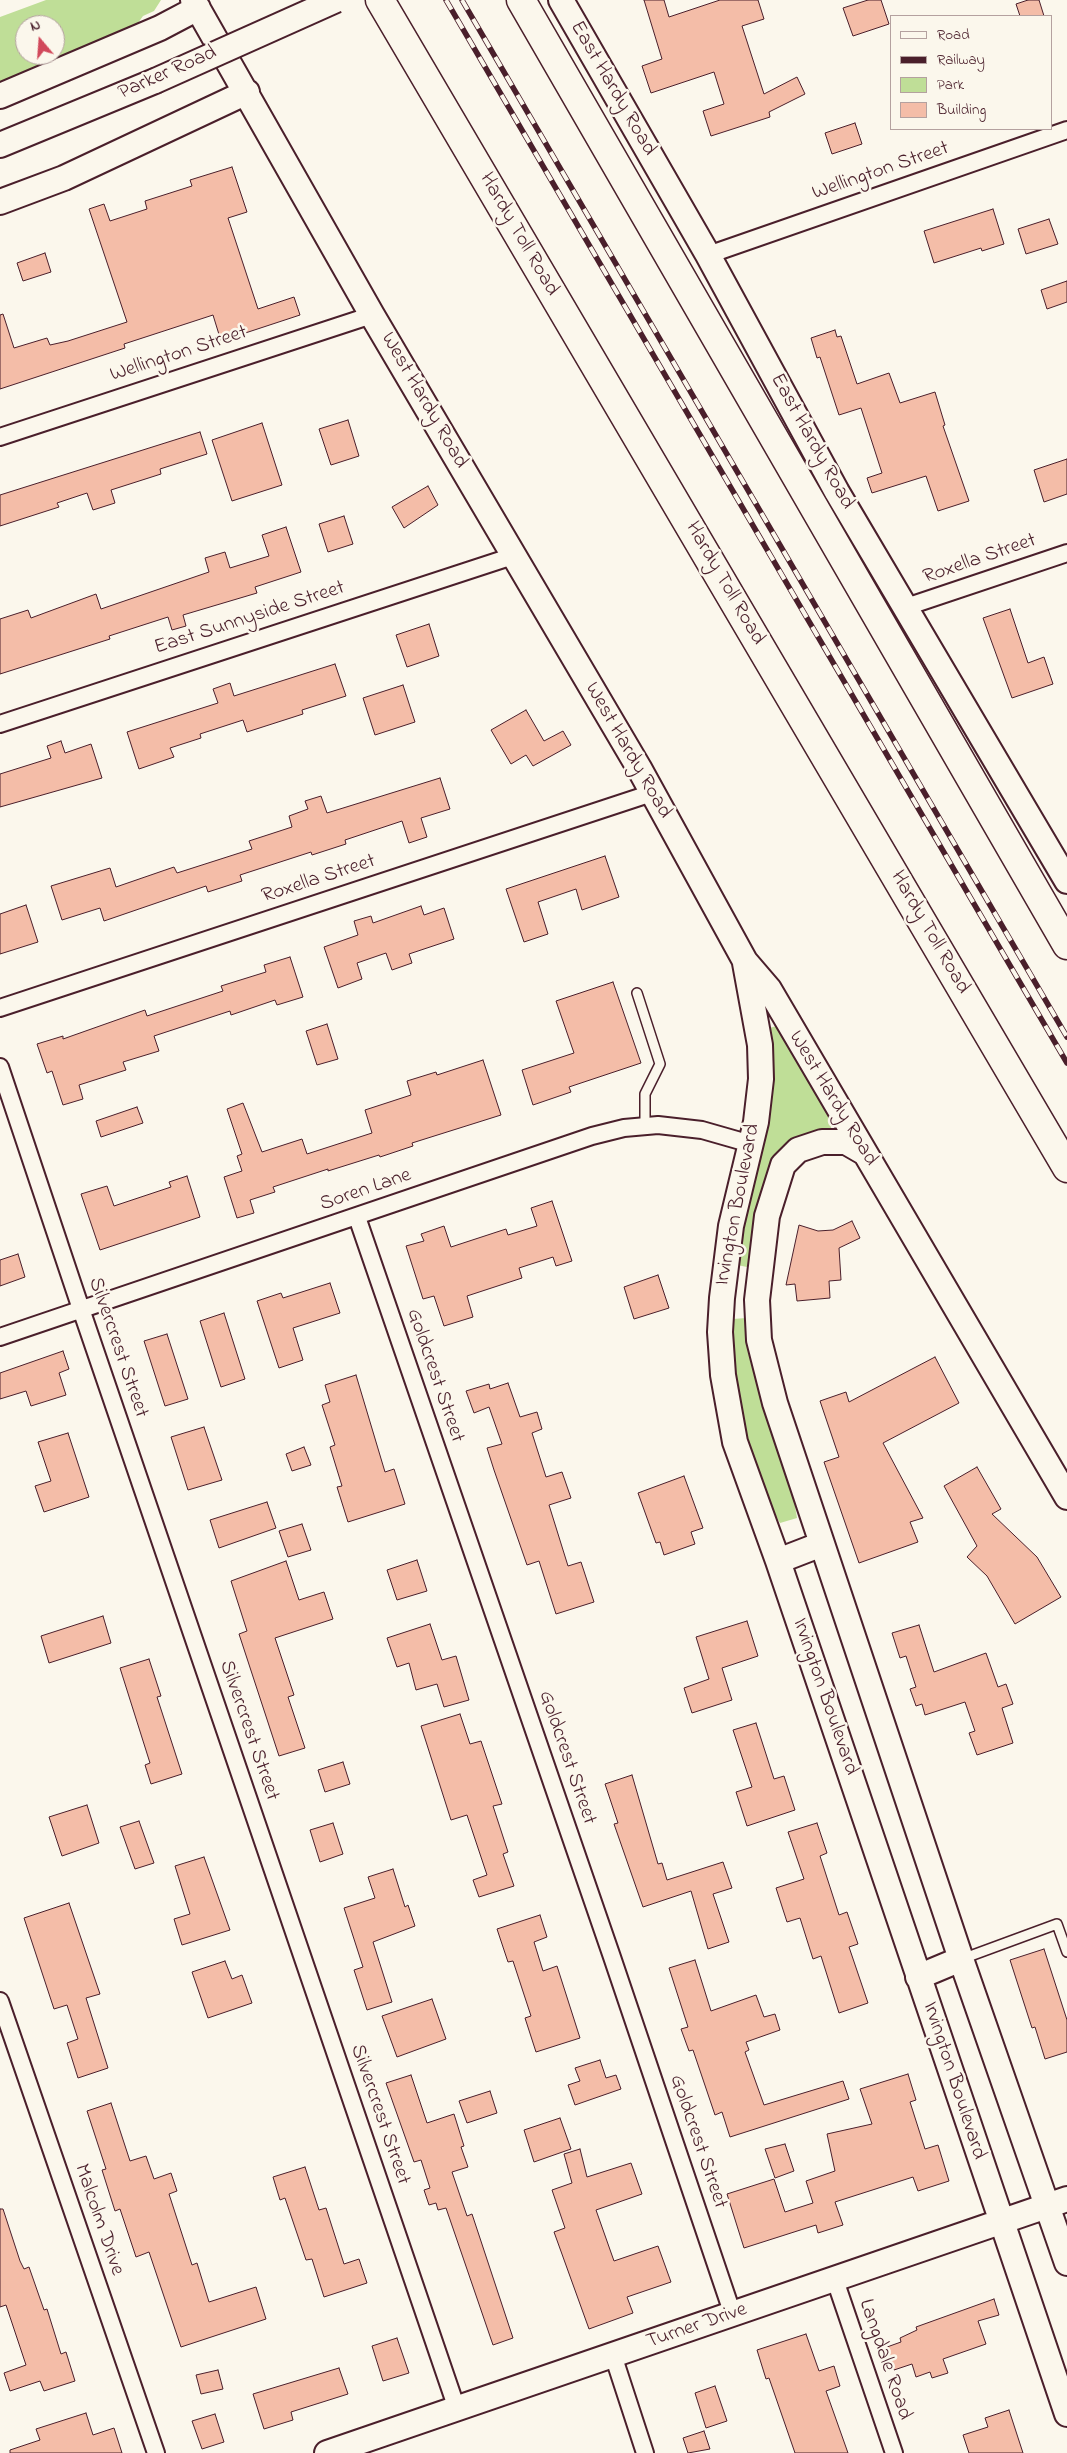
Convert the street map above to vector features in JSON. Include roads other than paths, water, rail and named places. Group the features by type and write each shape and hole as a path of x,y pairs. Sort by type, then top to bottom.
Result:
{"highway":[{"name":"Hardy Toll Road","path":"380,0 1067,1168"},
{"path":"521,0 1067,946"}],"main road":[{"name":"Parker Road","path":"0,146 155,81 336,0"},
{"name":"East Hardy Road","path":"561,0 708,255 837,492 1067,881"},
{"name":"West Hardy Road","path":"195,4 247,92 372,315 652,793 745,961 768,989 1067,1497"},
{"path":"0,96 134,40 195,4"},
{"path":"0,202 64,178 247,92"},
{"name":"Irvington Boulevard","path":"745,961 760,1045 761,1079 751,1144 731,1226 722,1298 720,1332 723,1375 735,1442 778,1561 1067,2414"},
{"name":"Irvington Boulevard","path":"865,1153 846,1142 822,1142 798,1150 783,1165 766,1216 758,1300 759,1340 775,1403 962,1959 1057,2202 1067,2264"},
{"path":"722,1298 758,1300"},
{"path":"778,1561 822,1544"},
{"path":"918,1977 962,1959"},
{"name":"Turner Drive","path":"327,2453 1001,2223 1057,2202"}],"street":[{"name":"Wellington Street","path":"708,255 1067,130"},
{"name":"Wellington Street","path":"0,437 372,315"},
{"name":"Roxella Street","path":"906,607 1067,553"},
{"name":"East Sunnyside Street","path":"0,724 513,556"},
{"name":"Roxella Street","path":"0,1008 652,793"},
{"name":"Silvercrest Street","path":"0,1067 81,1310 457,2409"},
{"name":"Soren Lane","path":"0,1337 592,1136 624,1128 658,1125 702,1130 751,1144"},
{"name":"Goldcrest Street","path":"357,1217 609,1947 732,2315"},
{"name":"Malcolm Drive","path":"0,2001 156,2453"},
{"name":"Langdale Road","path":"835,2280 894,2453"},
{"path":"613,2356 645,2453"}],"lane":[{"path":"637,994 660,1064 645,1094 645,1126"},
{"path":"962,1959 1057,1924 1067,1952"}],"railway":[{"path":"446,0 1067,1063"},
{"path":"462,0 1067,1037"}]}
